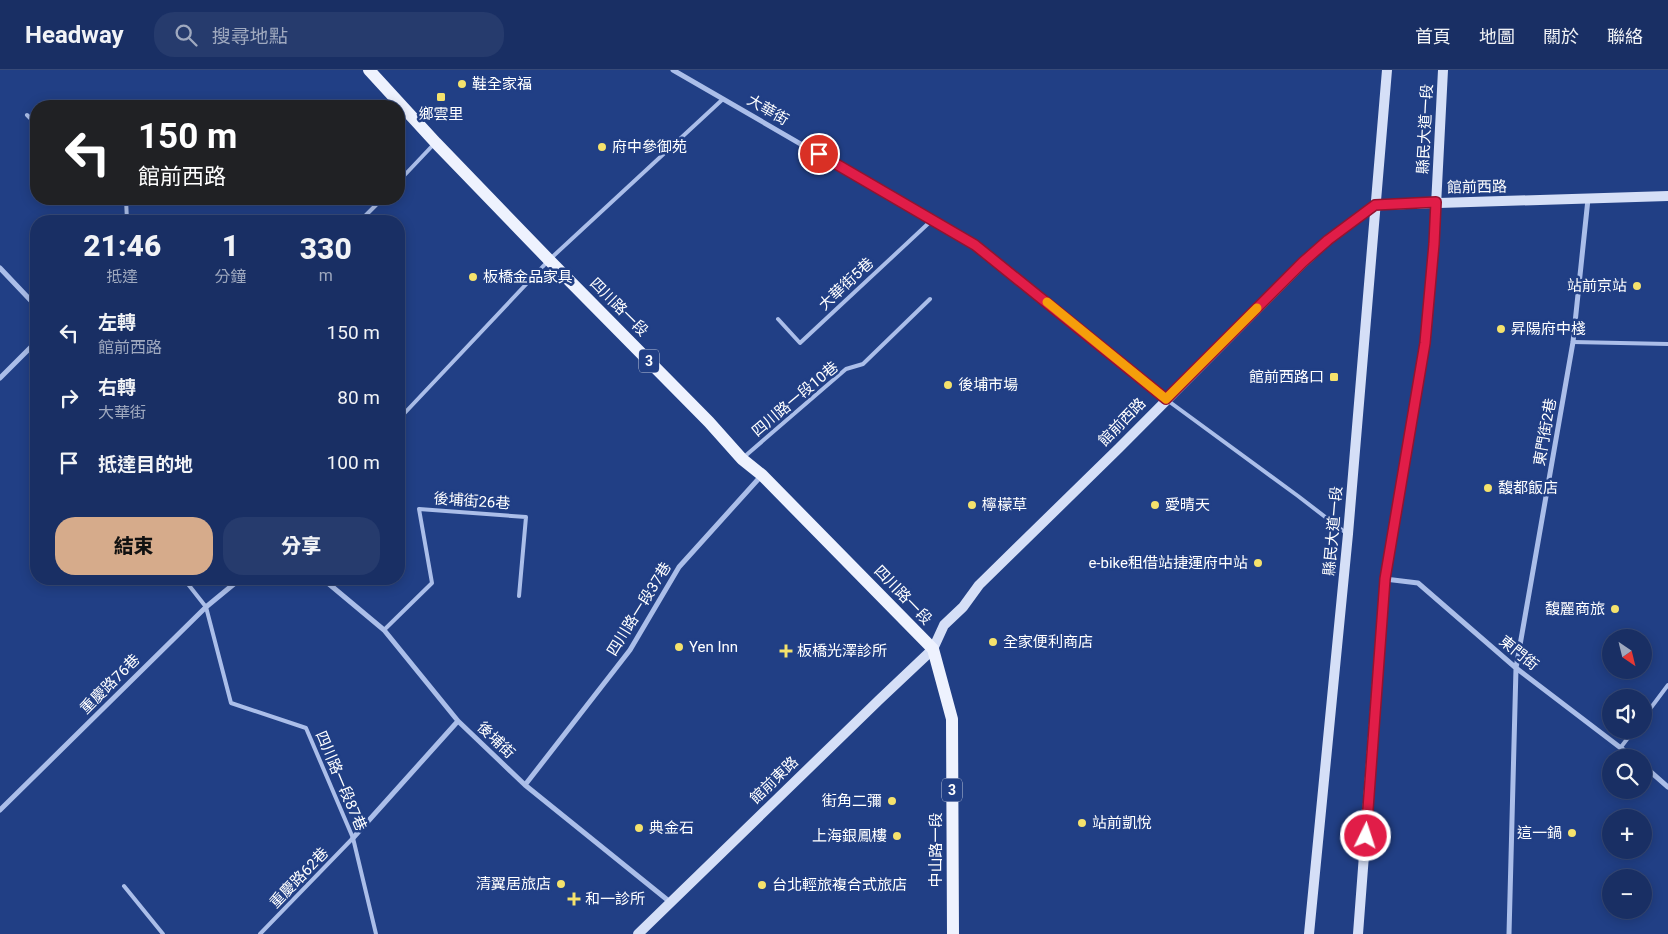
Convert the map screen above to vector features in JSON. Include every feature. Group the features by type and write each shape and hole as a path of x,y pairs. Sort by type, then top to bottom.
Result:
{"main road":[{"name":"四川路一段","path":"369,70 397,100"},
{"name":"縣民大道一段","path":"1309,934 1348,534 1387,70"},
{"name":"縣民大道一段","path":"1358,934 1385,579 1425,343 1441,139 1443,70"},
{"name":"四川路一段","path":"405,109 549,260 709,422 742,459 762,475 933,649"},
{"name":"館前西路","path":"933,649 944,625 963,607 979,585 1119,448 1303,262 1328,240 1375,205 1668,196"},
{"name":"館前東路","path":"638,934 933,649"},
{"name":"中山路一段","path":"933,649 952,719 953,934"}],"street":[{"name":"大華街","path":"673,70 975,245 1166,399"},
{"name":"東門街2巷","path":"1509,934 1516,668 1573,342 1588,199"},
{"path":"0,268 30,300"},
{"path":"0,378 30,348"},
{"name":"四川路一段37巷","path":"525,785 630,650 678,567 762,475"},
{"name":"東門街","path":"1385,579 1418,583 1516,668 1623,749"},
{"name":"重慶路76巷","path":"0,810 206,607 233,585"},
{"name":"後埔街","path":"329,585 384,630 458,721 525,785 670,902"},
{"path":"353,838 458,721"},
{"path":"1652,773 1668,787"}],"lane":[{"path":"405,413 549,260 723,99"},
{"path":"405,175 436,142"},
{"path":"366,215 376,205"},
{"name":"大華街5巷","path":"778,318 800,343 932,220"},
{"name":"四川路一段10巷","path":"742,459 846,369 863,364 930,299"},
{"path":"1573,342 1668,344"},
{"path":"1166,399 1348,534"},
{"name":"後埔街26巷","path":"384,630 432,583 419,509 526,517 519,596"},
{"name":"四川路一段87巷","path":"189,585 206,607 231,703 306,728 353,838 376,934"},
{"path":"1652,707 1668,686"},
{"path":"1621,747 1627,739"},
{"name":"重慶路62巷","path":"260,934 353,838"},
{"path":"124,886 163,934"}],"slow traffic":[{"path":"1047,302 1166,399 1257,308"}],"place":[{"name":"鞋全家福","path":"462,84"},
{"name":"鄉雲里","path":"441,97"},
{"name":"府中參御苑","path":"602,147"},
{"name":"板橋金品家具","path":"473,277"},
{"name":"站前京站","path":"1637,286"},
{"name":"昇陽府中棧","path":"1501,329"},
{"name":"館前西路口","path":"1334,377"},
{"name":"後埔市場","path":"948,385"},
{"name":"馥都飯店","path":"1488,488"},
{"name":"檸檬草","path":"972,505"},
{"name":"愛晴天","path":"1155,505"},
{"name":"e-bike租借站捷運府中站","path":"1258,563"},
{"name":"馥麗商旅","path":"1615,609"},
{"name":"全家便利商店","path":"993,642"},
{"name":"Yen Inn","path":"679,647"},
{"name":"板橋光澤診所","path":"786,651"},
{"name":"街角二彌","path":"892,801"},
{"name":"站前凱悅","path":"1082,823"},
{"name":"典金石","path":"639,828"},
{"name":"這一鍋","path":"1572,833"},
{"name":"上海銀鳳樓","path":"897,836"},
{"name":"清翼居旅店","path":"561,884"},
{"name":"台北輕旅複合式旅店","path":"762,885"},
{"name":"和一診所","path":"574,899"}],"route":[{"path":"819,154 975,245 1166,399 1303,262 1328,240 1375,205 1436,202 1425,343 1385,579 1366,836"}]}
